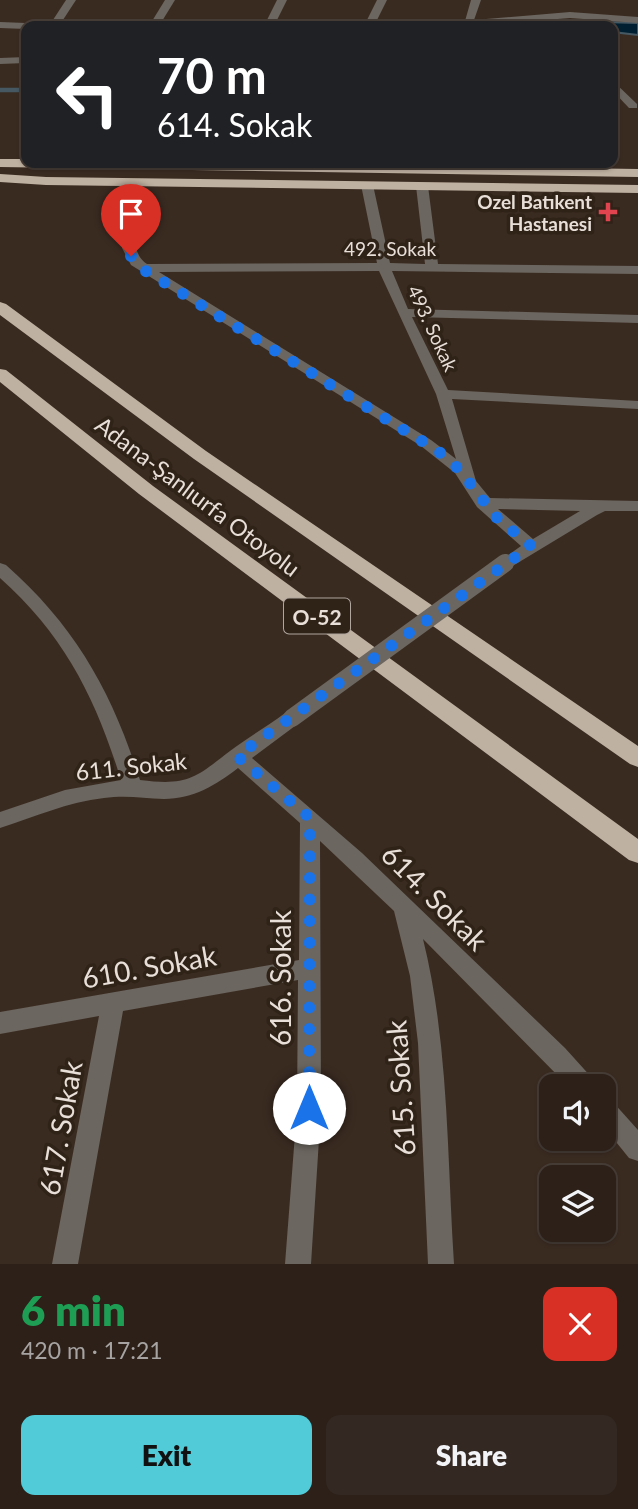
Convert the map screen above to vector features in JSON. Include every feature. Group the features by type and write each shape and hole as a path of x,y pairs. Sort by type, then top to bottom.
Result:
{"highway":[{"path":"0,163 21,163"},
{"path":"336,168 638,173"},
{"path":"0,178 638,189"},
{"name":"Adana-Şanlıurfa Otoyolu","path":"0,307 201,454 638,758"},
{"name":"Adana-Şanlıurfa Otoyolu","path":"0,374 146,490 638,853"}],"street":[{"path":"57,21 71,0"},
{"path":"157,21 170,0"},
{"path":"272,21 282,0"},
{"path":"372,21 382,0"},
{"path":"470,21 476,0"},
{"path":"486,21 572,11 638,20"},
{"path":"0,25 21,26"},
{"path":"0,61 21,60"},
{"path":"618,91 631,107"},
{"path":"137,181 128,248 141,268 426,443 460,470 483,503 531,546"},
{"name":"493. Sokak","path":"367,185 384,267 403,313 443,394 472,486"},
{"path":"422,186 432,267"},
{"name":"492. Sokak","path":"141,268 432,267 638,270"},
{"path":"403,313 638,319"},
{"path":"443,394 638,405"},
{"path":"483,503 638,506"},
{"name":"611. Sokak","path":"0,820 65,798 102,790 133,787 165,791 189,788 212,777 237,756 505,563 575,518 603,506"},
{"path":"0,569 18,584 77,659 110,717 133,787"},
{"name":"614. Sokak","path":"237,756 310,818 573,1074"},
{"name":"616. Sokak","path":"298,1264 309,1108 310,818"},
{"name":"615. Sokak","path":"405,911 421,976 429,1043 441,1264"},
{"name":"610. Sokak","path":"0,1023 309,968"},
{"name":"617. Sokak","path":"65,1264 113,1003"},
{"path":"616,1123 638,1149"}],"water":[{"path":"618,22 638,23 638,35 618,33"}],"waterway":[{"path":"0,90 21,90"}],"place":[{"name":"Ozel Batıkent Hastanesi","path":"608,212"}],"route":[{"path":"131,256 141,268 438,451 460,470 495,516 531,546 237,756 310,818 309,1108"}]}
